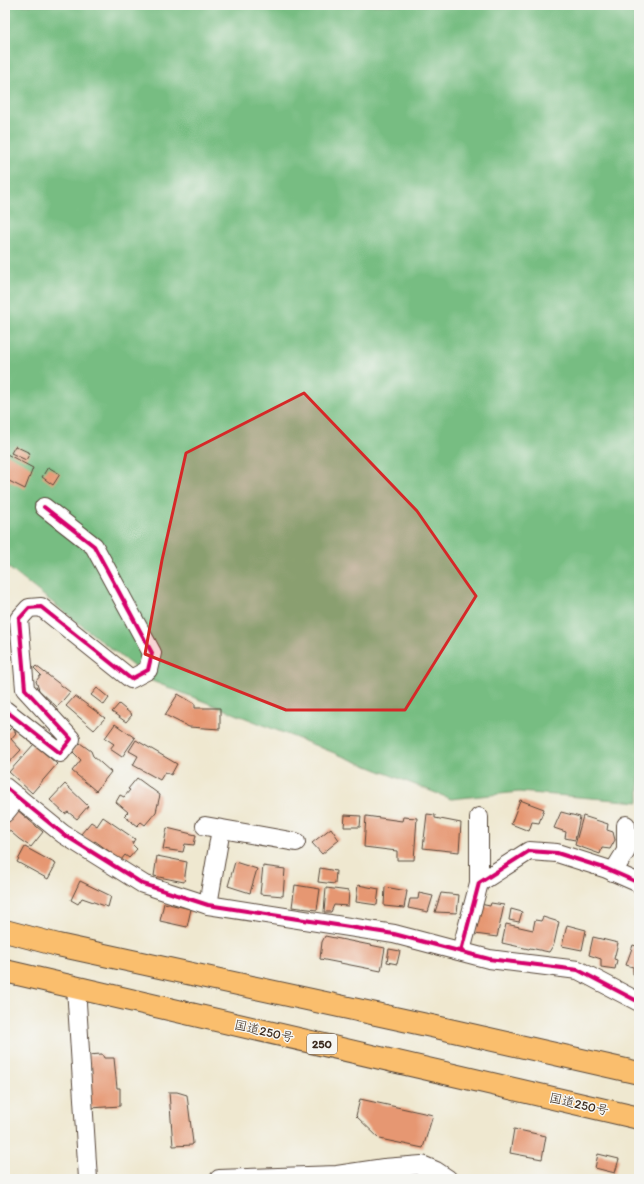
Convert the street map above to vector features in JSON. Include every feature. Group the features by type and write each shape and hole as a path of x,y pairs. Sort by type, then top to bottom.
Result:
{"highway":[{"path":"5,931 58,945 436,1027 639,1073"},
{"name":"国道250号","path":"5,971 639,1118"}],"street":[{"path":"5,710 60,753 71,739 24,690 18,619 28,608 41,607 132,679 148,670 152,653 94,546 44,507"},
{"path":"5,813 11,792 63,834 143,884 208,905 394,934 489,958 578,970 639,1002"},
{"path":"461,951 479,883 478,817"},
{"path":"613,872 626,851 626,825"},
{"path":"208,905 213,828 296,842"},
{"path":"479,883 529,851 557,853 613,872 639,883"},
{"path":"76,987 88,1179"},
{"path":"219,1179 337,1177 384,1168 422,1166 436,1171 448,1179"}],"highlighted area":[{"path":"304,393 417,511 476,596 405,710 286,710 145,654 162,560 186,453"}],"green space":[{"path":"5,5 639,5 639,802 519,792 451,799 152,681 5,565"}],"building":[{"path":"15,446 30,453 26,460 11,453"},
{"path":"5,453 33,468 25,489 5,479"},
{"path":"48,467 60,474 53,485 42,477"},
{"path":"36,666 70,692 57,707 39,690 36,681 41,675 34,668"},
{"path":"97,688 109,698 104,705 91,695"},
{"path":"178,694 195,704 195,708 220,708 220,729 189,727 165,715"},
{"path":"75,696 105,718 94,730 66,706"},
{"path":"119,704 132,715 126,722 112,712"},
{"path":"115,724 135,738 122,757 110,749 114,744 105,738"},
{"path":"12,727 16,733 11,739 21,750 5,767 5,732 6,733"},
{"path":"136,740 177,764 171,775 165,772 160,780 133,765 138,756 129,751"},
{"path":"80,743 91,751 93,756 111,772 96,791 72,771 81,760 72,751"},
{"path":"34,744 57,764 32,793 9,772"},
{"path":"137,778 160,795 156,812 145,825 141,822 137,826 124,816 128,812 116,802 120,795 124,797 130,790 128,789"},
{"path":"65,784 88,806 77,819 68,812 65,814 50,800"},
{"path":"520,800 544,809 539,823 532,822 529,831 511,824"},
{"path":"16,809 43,832 31,847 5,827 5,821"},
{"path":"561,812 580,817 575,840 565,838 566,832 554,828"},
{"path":"427,814 435,815 435,818 461,823 459,852 423,848"},
{"path":"345,815 361,816 360,827 344,827"},
{"path":"366,816 402,821 403,817 417,818 414,860 397,860 397,851 364,847"},
{"path":"583,816 608,824 607,830 613,832 615,840 610,849 602,848 600,854 575,845"},
{"path":"103,817 135,839 132,844 137,849 129,858 125,855 121,860 95,841 91,844 81,834 91,822 97,826"},
{"path":"167,828 196,835 194,845 185,844 183,852 163,849"},
{"path":"331,828 339,840 322,854 312,843"},
{"path":"25,847 56,864 48,879 17,862"},
{"path":"157,856 187,862 184,882 154,876"},
{"path":"235,862 257,869 250,893 228,886"},
{"path":"263,866 285,869 283,896 260,894"},
{"path":"320,868 336,871 335,884 318,882"},
{"path":"80,881 111,896 108,907 82,898 78,904 71,900"},
{"path":"295,885 320,889 317,910 292,907"},
{"path":"358,885 379,889 377,905 356,902"},
{"path":"385,887 407,891 404,908 384,906"},
{"path":"326,888 349,891 348,906 334,905 331,912 324,912"},
{"path":"419,893 433,896 428,912 408,908 410,899 418,899"},
{"path":"441,893 459,895 457,913 435,912"},
{"path":"164,903 191,909 187,927 160,921"},
{"path":"491,903 504,905 497,937 475,934 480,904 490,906"},
{"path":"511,909 522,912 519,922 509,920"},
{"path":"543,917 559,922 554,944 549,952 502,943 506,924 533,930 535,920 541,921"},
{"path":"567,925 586,930 582,950 562,946"},
{"path":"325,936 385,948 381,971 320,959 322,942"},
{"path":"593,937 618,943 614,959 617,960 615,969 601,967 601,959 589,955"},
{"path":"633,945 639,947 639,972 637,976 633,974 633,967 626,965"},
{"path":"389,949 400,951 397,964 387,962"},
{"path":"102,1054 104,1058 114,1058 117,1088 120,1088 120,1106 91,1108 87,1055"},
{"path":"169,1092 177,1092 187,1095 192,1145 173,1146"},
{"path":"360,1099 433,1115 423,1148 380,1139 356,1116"},
{"path":"514,1129 546,1136 542,1159 510,1153"},
{"path":"598,1154 619,1159 615,1173 595,1168"}],"cycle path":[{"path":"5,710 60,753 71,739 25,689 19,619 29,608 41,607 131,679 148,670 152,653 94,546 44,507"},
{"path":"5,787 63,834 143,884 208,905 394,934 489,959 578,970 639,1002"},
{"path":"461,951 479,883 529,851 557,853 607,869 639,883"}]}
